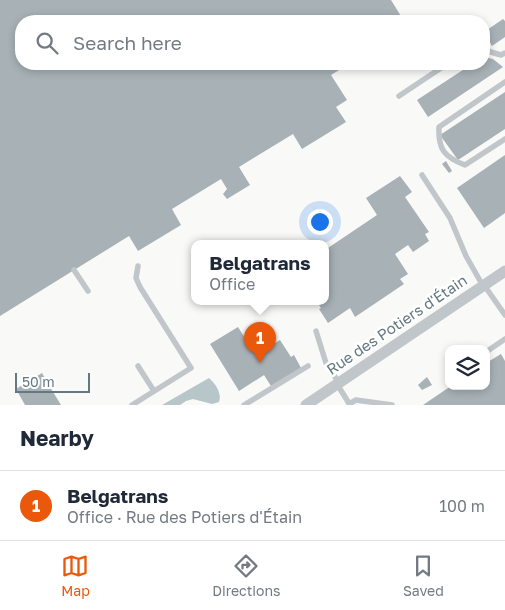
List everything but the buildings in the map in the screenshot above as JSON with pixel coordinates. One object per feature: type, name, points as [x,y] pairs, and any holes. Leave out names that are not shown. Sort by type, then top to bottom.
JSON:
[{"type":"street","name":"Rue des Potiers d'Étain","points":[[306,405],[505,271]]},
{"type":"lane","points":[[490,52],[501,55],[505,53]]},
{"type":"lane","points":[[399,96],[437,70]]},
{"type":"lane","points":[[505,82],[439,127],[438,142],[450,160],[465,165],[505,138]]},
{"type":"lane","points":[[422,175],[450,218],[466,256],[505,316]]},
{"type":"lane","points":[[132,405],[191,368],[140,287],[136,278],[138,266]]},
{"type":"lane","points":[[74,270],[88,291]]},
{"type":"lane","points":[[316,331],[326,363],[350,404],[356,400],[392,405]]},
{"type":"lane","points":[[490,349],[505,339]]},
{"type":"lane","points":[[138,366],[154,391]]},
{"type":"lane","points":[[244,405],[308,366]]},
{"type":"shaded area","points":[[209,378],[218,389],[219,402],[212,404],[193,399],[180,405],[162,405]]},
{"type":"place","name":"Belgatrans","points":[[260,363]]}]
